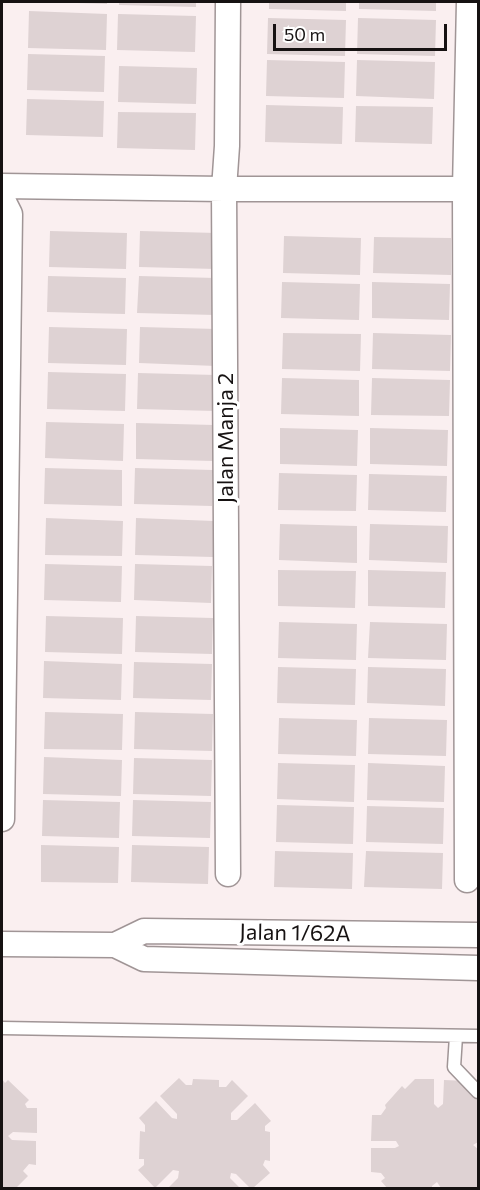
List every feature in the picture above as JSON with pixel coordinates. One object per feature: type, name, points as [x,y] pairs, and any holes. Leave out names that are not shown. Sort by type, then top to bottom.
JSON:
[{"type":"street","name":"Jalan Manja 2","points":[[228,2],[227,146],[224,189],[228,874]]},
{"type":"street","points":[[467,880],[465,189],[469,2]]},
{"type":"street","points":[[2,186],[465,189]]},
{"type":"street","points":[[2,198],[9,214],[2,819]]},
{"type":"street","name":"Jalan 1/62A","points":[[114,945],[144,931],[478,935]]},
{"type":"street","name":"Jalan 1/62A","points":[[2,944],[114,945],[144,959],[478,968]]},
{"type":"lane","points":[[2,1028],[478,1036]]},
{"type":"lane","points":[[456,1036],[454,1067],[478,1092]]},
{"type":"building","points":[[107,2],[107,4],[77,3]]},
{"type":"building","points":[[119,2],[196,2],[196,7],[119,5]]},
{"type":"building","points":[[269,2],[346,2],[346,11],[269,9]]},
{"type":"building","points":[[359,2],[436,2],[436,11],[359,9]]},
{"type":"building","points":[[29,11],[107,14],[106,50],[28,48]]},
{"type":"building","points":[[118,14],[196,16],[195,52],[117,50]]},
{"type":"building","points":[[268,18],[346,20],[345,56],[267,54]]},
{"type":"building","points":[[358,18],[436,20],[435,56],[357,54]]},
{"type":"building","points":[[28,54],[105,56],[104,92],[27,90]]},
{"type":"building","points":[[267,60],[345,62],[344,98],[266,96]]},
{"type":"building","points":[[357,60],[435,62],[434,99],[356,96]]},
{"type":"building","points":[[119,66],[197,68],[196,104],[118,102]]},
{"type":"building","points":[[27,99],[104,101],[103,137],[26,135]]},
{"type":"building","points":[[266,105],[343,107],[342,144],[265,142]]},
{"type":"building","points":[[356,106],[433,107],[432,144],[355,142]]},
{"type":"building","points":[[118,112],[196,113],[195,150],[117,148]]},
{"type":"building","points":[[50,231],[127,233],[126,269],[49,267]]},
{"type":"building","points":[[140,231],[217,233],[216,269],[139,267]]},
{"type":"building","points":[[284,236],[361,238],[360,275],[283,273]]},
{"type":"building","points":[[374,237],[451,238],[451,275],[373,273]]},
{"type":"building","points":[[48,276],[126,278],[125,314],[47,312]]},
{"type":"building","points":[[139,276],[216,278],[215,315],[137,313]]},
{"type":"building","points":[[282,282],[360,284],[359,320],[281,318]]},
{"type":"building","points":[[372,282],[450,284],[449,320],[372,318]]},
{"type":"building","points":[[49,327],[127,329],[126,365],[48,363]]},
{"type":"building","points":[[140,327],[217,329],[216,366],[139,363]]},
{"type":"building","points":[[283,333],[361,334],[360,371],[282,369]]},
{"type":"building","points":[[373,333],[451,335],[450,371],[372,369]]},
{"type":"building","points":[[48,372],[126,374],[125,411],[47,409]]},
{"type":"building","points":[[138,373],[216,375],[215,411],[137,409]]},
{"type":"building","points":[[282,378],[359,380],[359,416],[281,414]]},
{"type":"building","points":[[372,378],[450,380],[449,416],[371,415]]},
{"type":"building","points":[[46,422],[124,424],[123,461],[45,458]]},
{"type":"building","points":[[136,423],[214,425],[213,461],[136,459]]},
{"type":"building","points":[[280,428],[358,430],[357,466],[280,464]]},
{"type":"building","points":[[370,428],[448,430],[447,466],[370,464]]},
{"type":"building","points":[[45,468],[122,470],[122,506],[44,504]]},
{"type":"building","points":[[135,468],[213,470],[212,506],[134,504]]},
{"type":"building","points":[[279,473],[357,475],[356,511],[278,510]]},
{"type":"building","points":[[369,474],[447,476],[446,512],[368,510]]},
{"type":"building","points":[[46,518],[123,521],[122,556],[45,555]]},
{"type":"building","points":[[136,518],[214,521],[213,557],[135,555]]},
{"type":"building","points":[[280,524],[357,526],[357,563],[279,560]]},
{"type":"building","points":[[370,524],[448,526],[447,563],[369,560]]},
{"type":"building","points":[[45,564],[122,566],[121,602],[44,600]]},
{"type":"building","points":[[135,564],[212,566],[211,603],[134,600]]},
{"type":"building","points":[[278,570],[356,571],[355,608],[278,606]]},
{"type":"building","points":[[368,570],[446,572],[445,608],[368,606]]},
{"type":"building","points":[[46,616],[123,618],[122,654],[45,652]]},
{"type":"building","points":[[136,616],[213,618],[212,654],[135,652]]},
{"type":"building","points":[[279,622],[357,624],[356,660],[278,658]]},
{"type":"building","points":[[370,622],[447,624],[446,660],[368,658]]},
{"type":"building","points":[[44,661],[122,664],[121,700],[43,698]]},
{"type":"building","points":[[134,662],[212,664],[211,700],[133,698]]},
{"type":"building","points":[[278,667],[356,669],[355,705],[277,703]]},
{"type":"building","points":[[368,667],[446,669],[445,706],[367,703]]},
{"type":"building","points":[[45,712],[123,714],[122,750],[44,749]]},
{"type":"building","points":[[135,712],[213,714],[212,751],[134,749]]},
{"type":"building","points":[[279,718],[357,720],[356,756],[278,754]]},
{"type":"building","points":[[369,718],[447,720],[446,756],[368,754]]},
{"type":"building","points":[[44,757],[122,760],[121,796],[43,794]]},
{"type":"building","points":[[134,758],[212,760],[211,796],[133,794]]},
{"type":"building","points":[[278,763],[355,765],[354,802],[277,799]]},
{"type":"building","points":[[368,763],[445,766],[444,802],[367,800]]},
{"type":"building","points":[[43,800],[120,802],[119,838],[42,836]]},
{"type":"building","points":[[133,800],[211,802],[210,838],[132,836]]},
{"type":"building","points":[[277,805],[354,807],[353,844],[276,842]]},
{"type":"building","points":[[367,806],[444,808],[443,844],[366,842]]},
{"type":"building","points":[[41,845],[119,847],[118,883],[41,882]]},
{"type":"building","points":[[132,845],[209,847],[208,884],[131,882]]},
{"type":"building","points":[[275,851],[353,853],[352,889],[274,887]]},
{"type":"building","points":[[366,851],[443,853],[442,889],[364,887]]},
{"type":"building","points":[[179,1078],[186,1085],[192,1085],[193,1079],[219,1080],[219,1087],[226,1087],[232,1080],[248,1096],[231,1113],[231,1120],[237,1120],[255,1103],[271,1121],[265,1126],[265,1131],[270,1132],[270,1161],[265,1160],[263,1165],[270,1173],[253,1188],[250,1188],[236,1174],[231,1173],[230,1178],[240,1188],[168,1188],[178,1178],[179,1171],[173,1170],[155,1188],[138,1170],[144,1165],[144,1159],[139,1159],[140,1131],[145,1132],[145,1125],[139,1118],[156,1101],[172,1118],[177,1119],[177,1114],[160,1096]]},
{"type":"building","points":[[2,1079],[5,1083],[8,1080],[29,1100],[25,1104],[27,1108],[37,1108],[37,1133],[13,1132],[8,1136],[12,1140],[36,1141],[36,1165],[29,1164],[23,1171],[28,1176],[16,1188],[2,1188]]},
{"type":"building","points":[[415,1079],[434,1079],[434,1104],[438,1108],[443,1104],[444,1080],[467,1081],[478,1093],[478,1142],[473,1145],[478,1149],[478,1188],[441,1188],[437,1182],[432,1188],[387,1188],[381,1181],[385,1178],[381,1173],[371,1172],[371,1148],[399,1146],[396,1141],[371,1141],[372,1115],[381,1115],[386,1108],[385,1105],[402,1086],[405,1089]]}]
